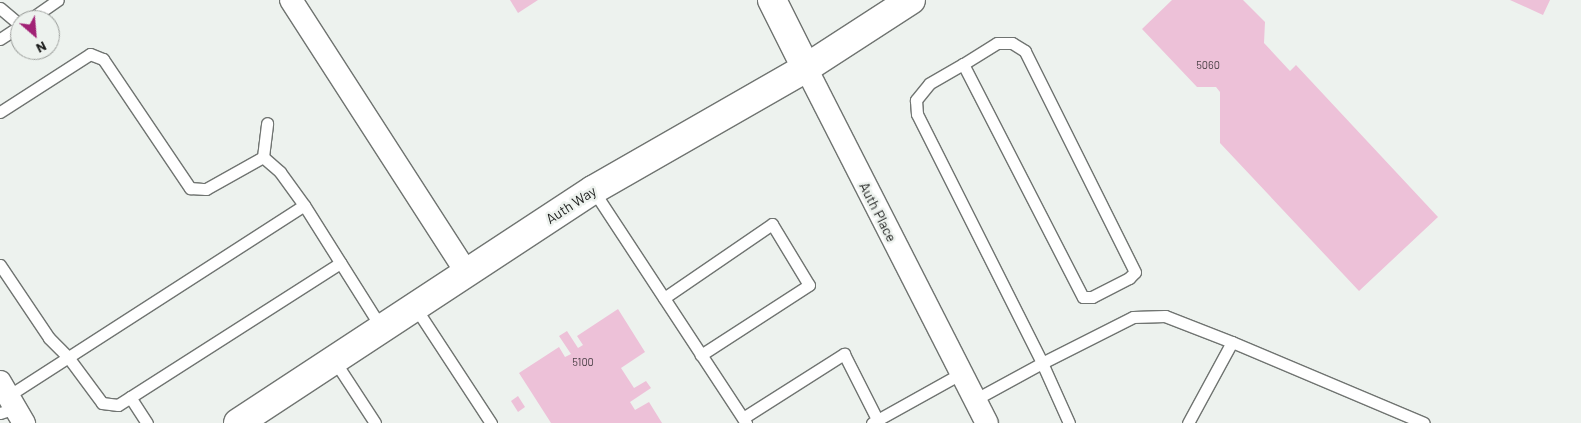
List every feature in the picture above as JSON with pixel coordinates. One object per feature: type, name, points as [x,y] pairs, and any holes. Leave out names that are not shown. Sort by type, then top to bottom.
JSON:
[{"type":"street","points":[[291,0],[466,273]]},
{"type":"street","name":"Auth Place","points":[[772,0],[960,374],[987,423]]},
{"type":"street","name":"Auth Way","points":[[238,423],[593,190],[806,68],[911,0]]},
{"type":"lane","points":[[44,10],[58,0]]},
{"type":"lane","points":[[0,8],[10,17]]},
{"type":"lane","points":[[963,64],[1083,297],[1092,297],[1129,278],[1135,272],[1133,265],[1025,51],[1012,43],[997,43],[929,84],[916,100],[917,114],[1042,363],[1069,423]]},
{"type":"lane","points":[[0,112],[90,54],[103,58],[190,188],[206,189],[263,157]]},
{"type":"lane","points":[[263,157],[267,123]]},
{"type":"lane","points":[[263,157],[280,172],[304,206],[382,329]]},
{"type":"lane","points":[[593,190],[744,421],[844,354],[876,422],[960,374]]},
{"type":"lane","points":[[10,404],[68,357],[304,206]]},
{"type":"lane","points":[[664,298],[772,224],[809,285],[701,354]]},
{"type":"lane","points":[[0,265],[49,338],[68,357],[102,402],[118,405],[340,263]]},
{"type":"lane","points":[[415,307],[491,423]]},
{"type":"lane","points":[[974,400],[1133,316],[1165,316],[1232,342],[1424,423]]},
{"type":"lane","points":[[1188,423],[1232,342]]},
{"type":"lane","points":[[334,360],[375,423]]},
{"type":"lane","points":[[130,397],[147,423]]},
{"type":"building","points":[[510,0],[538,0],[518,13]]},
{"type":"building","points":[[1172,0],[1243,0],[1265,22],[1264,43],[1290,71],[1296,65],[1438,217],[1359,291],[1220,143],[1220,92],[1216,87],[1197,87],[1142,29]]},
{"type":"building","points":[[1510,0],[1550,0],[1543,15]]},
{"type":"building","points":[[618,309],[645,352],[621,368],[634,388],[646,381],[651,388],[630,402],[635,410],[649,402],[662,423],[551,423],[519,373],[559,347],[565,357],[571,354],[559,336],[567,331],[578,348],[583,345],[577,336]]},
{"type":"building","points":[[518,396],[525,407],[518,412],[511,401]]}]
